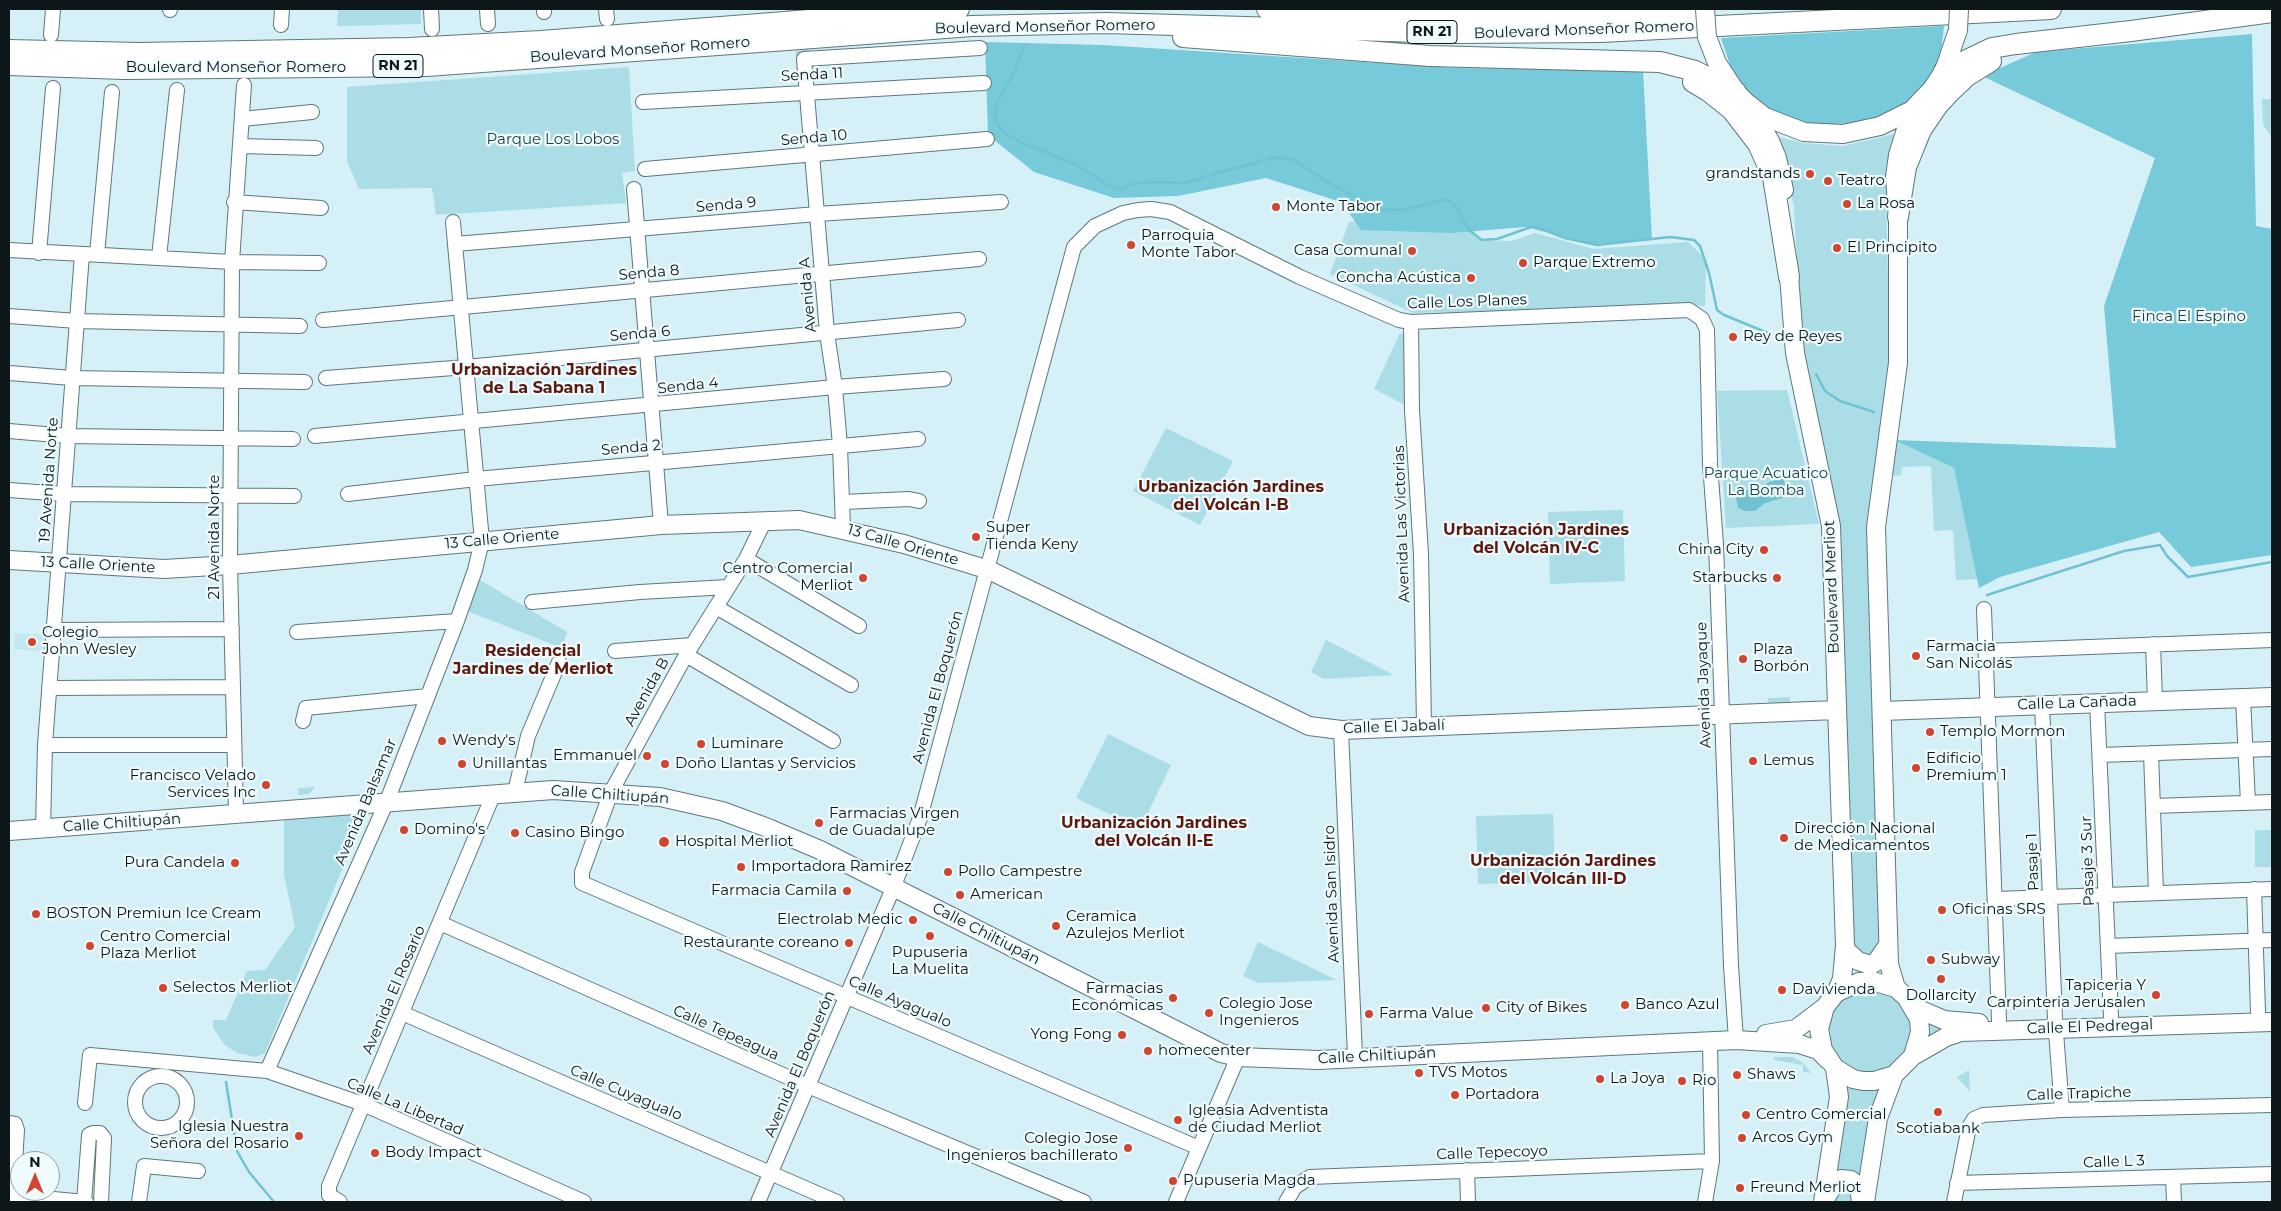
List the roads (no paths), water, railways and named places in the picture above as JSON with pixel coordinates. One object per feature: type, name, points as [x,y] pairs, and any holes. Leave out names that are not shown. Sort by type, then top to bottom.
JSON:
[{"type":"highway","name":"Boulevard Monseñor Romero","points":[[9,65],[124,69],[427,66],[811,29],[958,9]]},
{"type":"highway","name":"Boulevard Monseñor Romero","points":[[1268,9],[1503,14],[1693,9]]},
{"type":"highway","name":"Boulevard Monseñor Romero","points":[[811,29],[1106,23],[1515,34],[1601,32],[2051,9]]},
{"type":"highway","points":[[1944,71],[1992,48],[2272,12]]},
{"type":"highway","points":[[1043,24],[1383,53],[1612,61],[1644,60],[1679,65],[1710,77],[1741,97]]},
{"type":"highway","name":"Boulevard Monseñor Romero","points":[[9,50],[139,53],[409,48],[786,31]]},
{"type":"highway","points":[[1898,217],[1911,152],[1921,130],[1938,105],[1975,71],[1998,58],[2038,42]]},
{"type":"highway","points":[[1612,61],[1666,70],[1680,76],[1708,91],[1726,104],[1743,122],[1758,144],[1773,177],[1789,277]]},
{"type":"main road","name":"Boulevard Merliot","points":[[1704,9],[1707,37],[1717,63],[1770,141],[1781,171],[1794,353],[1831,526],[1845,948],[1842,979],[1836,993]]},
{"type":"main road","points":[[1741,97],[1765,117],[1788,127],[1823,134],[1860,132],[1891,122],[1912,110],[1932,89],[1944,71],[1958,30],[1959,9]]},
{"type":"main road","points":[[1896,988],[1889,964],[1888,945],[1876,527],[1898,363],[1896,165],[1912,110]]},
{"type":"main road","name":"13 Calle Oriente","points":[[9,560],[164,569],[230,565],[661,525],[799,520],[843,528],[904,544],[989,570]]},
{"type":"main road","name":"Calle El Jabalí","points":[[989,570],[1309,726],[1341,730],[1424,725],[1836,710]]},
{"type":"main road","name":"Calle La Cañada","points":[[1882,711],[2272,697]]},
{"type":"main road","name":"Calle Chiltiupán","points":[[9,821],[43,824],[205,817],[236,812],[553,790],[611,792],[660,797],[722,811],[812,846],[1214,1049],[1238,1057],[1318,1060],[1355,1056],[1736,1040],[1777,1041],[1827,1059]]},
{"type":"main road","name":"Calle Chiltiupán","points":[[9,831],[43,824]]},
{"type":"main road","points":[[1845,948],[1858,961],[1871,965],[1877,961],[1888,945]]},
{"type":"main road","points":[[1824,1202],[1839,1097],[1823,1050],[1819,1028],[1825,1008],[1836,993],[1847,986],[1865,981],[1884,983],[1896,988],[1914,1008],[1920,1032],[1913,1056],[1894,1075],[1878,1118],[1863,1202]]},
{"type":"main road","name":"Calle Chiltiupán","points":[[1736,1040],[1796,1029],[1825,1008]]},
{"type":"main road","name":"Calle El Pedregal","points":[[1914,1008],[1944,1020],[1964,1023],[2055,1024],[2268,1016]]},
{"type":"main road","name":"Calle El Pedregal","points":[[1913,1056],[1946,1037],[1961,1032],[2110,1017],[2268,1016]]},
{"type":"main road","points":[[1827,1059],[1853,1079],[1863,1081],[1879,1080],[1894,1075]]},
{"type":"main road","points":[[1824,1202],[1836,1184],[1841,1180],[1851,1180],[1859,1187],[1863,1202]]},
{"type":"street","points":[[51,36],[53,9]]},
{"type":"street","points":[[281,25],[282,9]]},
{"type":"street","points":[[431,9],[432,29]]},
{"type":"street","points":[[487,9],[488,24]]},
{"type":"street","name":"Avenida A","points":[[843,528],[840,446],[835,387],[827,333],[805,91],[804,59],[980,48]]},
{"type":"street","name":"Senda 11","points":[[643,102],[805,91],[984,83]]},
{"type":"street","name":"21 Avenida Norte","points":[[236,812],[230,565],[232,495],[232,262],[234,202],[244,85]]},
{"type":"street","points":[[39,252],[53,88]]},
{"type":"street","points":[[159,257],[177,90]]},
{"type":"street","points":[[97,254],[112,92]]},
{"type":"street","points":[[242,119],[312,112]]},
{"type":"street","name":"Senda 10","points":[[645,169],[987,139]]},
{"type":"street","points":[[240,146],[316,148]]},
{"type":"street","points":[[634,189],[661,525]]},
{"type":"street","points":[[234,202],[321,208]]},
{"type":"street","name":"Senda 9","points":[[455,244],[817,214],[1001,202]]},
{"type":"street","name":"Calle Los Planes","points":[[1151,209],[1170,212],[1314,284],[1399,320],[1411,322],[1689,310],[1698,314],[1707,330]]},
{"type":"street","name":"Avenida El Boquerón","points":[[758,1202],[894,886],[920,818],[973,616],[989,570],[1074,248],[1096,226],[1109,219],[1123,213],[1151,209]]},
{"type":"street","name":"Avenida Balsamar","points":[[267,1071],[387,801],[457,621],[475,570],[482,541],[453,222]]},
{"type":"street","points":[[9,250],[232,262],[319,263]]},
{"type":"street","name":"19 Avenida Norte","points":[[43,824],[45,745],[82,254]]},
{"type":"street","name":"Senda 8","points":[[323,320],[979,259]]},
{"type":"street","points":[[9,316],[77,321],[232,326],[300,326]]},
{"type":"street","name":"Senda 6","points":[[326,378],[466,367],[958,320]]},
{"type":"street","name":"Avenida Las Victorias","points":[[1411,322],[1412,402],[1421,554],[1424,725]]},
{"type":"street","name":"Avenida Jayaque","points":[[1707,330],[1710,464],[1716,544],[1731,966],[1736,1040]]},
{"type":"street","points":[[9,373],[72,378],[305,382]]},
{"type":"street","name":"Senda 4","points":[[315,436],[651,406],[835,387],[944,379]]},
{"type":"street","points":[[9,431],[68,436],[293,439]]},
{"type":"street","name":"Senda 2","points":[[348,494],[476,479],[918,439]]},
{"type":"street","points":[[9,490],[64,494],[294,496]]},
{"type":"street","points":[[843,502],[909,499],[919,501]]},
{"type":"street","name":"Avenida B","points":[[588,887],[582,883],[582,872],[611,792],[689,650],[746,558],[765,520]]},
{"type":"street","points":[[746,558],[859,626]]},
{"type":"street","points":[[532,602],[640,592],[728,587]]},
{"type":"street","points":[[716,607],[851,685]]},
{"type":"street","points":[[1984,609],[1984,651],[1996,899],[1999,1022]]},
{"type":"street","points":[[297,632],[457,621]]},
{"type":"street","points":[[54,630],[232,629]]},
{"type":"street","points":[[1984,651],[2272,640]]},
{"type":"street","points":[[2153,644],[2154,700]]},
{"type":"street","points":[[615,651],[689,650],[833,741]]},
{"type":"street","points":[[515,792],[528,736],[559,662]]},
{"type":"street","points":[[49,688],[233,687]]},
{"type":"street","points":[[302,721],[306,708],[428,696]]},
{"type":"street","points":[[2244,698],[2248,803]]},
{"type":"street","name":"Pasaje 3 Sur","points":[[2097,702],[2110,1017]]},
{"type":"street","name":"Pasaje 1","points":[[2042,704],[2055,1024],[2062,1110]]},
{"type":"street","name":"Avenida San Isidro","points":[[1341,730],[1355,1056]]},
{"type":"street","points":[[45,745],[234,745]]},
{"type":"street","points":[[2100,755],[2272,749]]},
{"type":"street","points":[[2151,754],[2156,893]]},
{"type":"street","name":"Avenida El Rosario","points":[[336,1200],[328,1191],[329,1186],[494,793]]},
{"type":"street","points":[[2153,806],[2272,802]]},
{"type":"street","name":"Calle Ayagualo","points":[[588,887],[847,996],[1199,1148]]},
{"type":"street","points":[[2254,889],[2256,940],[2268,1016]]},
{"type":"street","points":[[1996,899],[2272,889]]},
{"type":"street","name":"Calle Tepeagua","points":[[440,923],[808,1086],[1084,1202]]},
{"type":"street","points":[[2108,946],[2272,940]]},
{"type":"street","name":"Calle Cuyagualo","points":[[402,1013],[837,1202]]},
{"type":"street","points":[[1705,1202],[1712,1161],[1710,1041]]},
{"type":"street","name":"Calle La Libertad","points":[[85,1103],[90,1055],[160,1068],[267,1071],[362,1104],[584,1202]]},
{"type":"street","points":[[1176,1202],[1238,1057]]},
{"type":"street","name":"Calle Trapiche","points":[[1954,1202],[1970,1127],[1974,1119],[1983,1115],[2062,1110],[2272,1105]]},
{"type":"street","points":[[9,1123],[15,1124],[18,1130],[16,1151]]},
{"type":"street","points":[[49,1201],[85,1202],[89,1135],[100,1133],[104,1138],[101,1202]]},
{"type":"street","name":"Calle Tepecoyo","points":[[1286,1202],[1295,1187],[1310,1177],[1712,1161]]},
{"type":"street","points":[[140,1202],[144,1166],[198,1171]]},
{"type":"street","points":[[1467,1170],[1468,1202]]},
{"type":"street","name":"Calle L 3","points":[[1957,1183],[2272,1174]]},
{"type":"street","points":[[2173,1177],[2174,1202]]},
{"type":"waterway","points":[[1024,46],[1014,72],[997,102],[995,120],[1002,131],[1022,143],[1077,165],[1109,186],[1121,189],[1131,184],[1150,182],[1184,183],[1274,157],[1294,160],[1326,181],[1377,209],[1402,210],[1446,199],[1456,206],[1469,230],[1482,240],[1497,239],[1534,226],[1565,238],[1597,245],[1670,237],[1694,240],[1700,246],[1709,273],[1717,310],[1724,315],[1768,333]]},
{"type":"waterway","points":[[1816,374],[1825,391],[1840,401],[1874,412]]},
{"type":"waterway","points":[[1987,595],[2124,551],[2160,545],[2167,556],[2188,577],[2272,562]]},
{"type":"waterway","points":[[226,1082],[237,1151],[249,1172],[274,1202]]},
{"type":"tunnel","points":[[793,9],[804,59]]},
{"type":"place","name":"grandstands","points":[[1810,174]]},
{"type":"place","name":"Teatro","points":[[1828,181]]},
{"type":"place","name":"La Rosa","points":[[1847,204]]},
{"type":"place","name":"Monte Tabor","points":[[1276,207]]},
{"type":"place","name":"Parroquia Monte Tabor","points":[[1131,245]]},
{"type":"place","name":"El Principito","points":[[1837,248]]},
{"type":"place","name":"Casa Comunal","points":[[1412,251]]},
{"type":"place","name":"Parque Extremo","points":[[1523,263]]},
{"type":"place","name":"Concha Acústica","points":[[1471,278]]},
{"type":"place","name":"Rey de Reyes","points":[[1733,337]]},
{"type":"place","name":"Super Tienda Keny","points":[[976,537]]},
{"type":"place","name":"China City","points":[[1764,550]]},
{"type":"place","name":"Centro Comercial Merliot","points":[[863,578]]},
{"type":"place","name":"Starbucks","points":[[1777,578]]},
{"type":"place","name":"Colegio John Wesley","points":[[32,642]]},
{"type":"place","name":"Farmacia San Nicolás","points":[[1916,656]]},
{"type":"place","name":"Plaza Borbón","points":[[1743,659]]},
{"type":"place","name":"Templo Mormon","points":[[1930,732]]},
{"type":"place","name":"Wendy's","points":[[442,741]]},
{"type":"place","name":"Luminare","points":[[701,744]]},
{"type":"place","name":"Emmanuel","points":[[647,756]]},
{"type":"place","name":"Lemus","points":[[1753,761]]},
{"type":"place","name":"Unillantas","points":[[462,764]]},
{"type":"place","name":"Doño Llantas y Servicios","points":[[665,764]]},
{"type":"place","name":"Edificio Premium 1","points":[[1916,768]]},
{"type":"place","name":"Francisco Velado Services Inc","points":[[266,785]]},
{"type":"place","name":"Farmacias Virgen de Guadalupe","points":[[819,823]]},
{"type":"place","name":"Domino's","points":[[404,830]]},
{"type":"place","name":"Casino Bingo","points":[[515,833]]},
{"type":"place","name":"Dirección Nacional de Medicamentos","points":[[1784,838]]},
{"type":"place","name":"Hospital Merliot","points":[[664,842]]},
{"type":"place","name":"Pura Candela","points":[[235,863]]},
{"type":"place","name":"Importadora Ramirez","points":[[741,867]]},
{"type":"place","name":"Pollo Campestre","points":[[948,872]]},
{"type":"place","name":"Farmacia Camila","points":[[847,891]]},
{"type":"place","name":"American","points":[[960,895]]},
{"type":"place","name":"Oficinas SRS","points":[[1942,910]]},
{"type":"place","name":"BOSTON Premiun Ice Cream","points":[[36,914]]},
{"type":"place","name":"Electrolab Medic","points":[[913,920]]},
{"type":"place","name":"Ceramica Azulejos Merliot","points":[[1056,926]]},
{"type":"place","name":"Pupuseria La Muelita","points":[[930,936]]},
{"type":"place","name":"Restaurante coreano","points":[[849,943]]},
{"type":"place","name":"Centro Comercial Plaza Merliot","points":[[90,946]]},
{"type":"place","name":"Subway","points":[[1931,960]]},
{"type":"place","name":"Dollarcity","points":[[1941,979]]},
{"type":"place","name":"Selectos Merliot","points":[[163,988]]},
{"type":"place","name":"Davivienda","points":[[1782,990]]},
{"type":"place","name":"Tapiceria Y Carpinteria Jerusalen","points":[[2156,995]]},
{"type":"place","name":"Farmacias Económicas","points":[[1173,998]]},
{"type":"place","name":"Banco Azul","points":[[1625,1005]]},
{"type":"place","name":"City of Bikes","points":[[1486,1008]]},
{"type":"place","name":"Colegio Jose Ingenieros","points":[[1209,1013]]},
{"type":"place","name":"Farma Value","points":[[1369,1014]]},
{"type":"place","name":"Yong Fong","points":[[1122,1035]]},
{"type":"place","name":"homecenter","points":[[1148,1051]]},
{"type":"place","name":"TVS Motos","points":[[1419,1073]]},
{"type":"place","name":"Shaws","points":[[1737,1075]]},
{"type":"place","name":"La Joya","points":[[1600,1079]]},
{"type":"place","name":"Rio","points":[[1682,1081]]},
{"type":"place","name":"Portadora","points":[[1455,1095]]},
{"type":"place","name":"Scotiabank","points":[[1938,1112]]},
{"type":"place","name":"Centro Comercial","points":[[1746,1115]]},
{"type":"place","name":"Igleasia Adventista de Ciudad Merliot","points":[[1178,1120]]},
{"type":"place","name":"Iglesia Nuestra Señora del Rosario","points":[[299,1136]]},
{"type":"place","name":"Arcos Gym","points":[[1742,1138]]},
{"type":"place","name":"Colegio Jose Ingenieros bachillerato","points":[[1128,1148]]},
{"type":"place","name":"Body Impact","points":[[375,1153]]},
{"type":"place","name":"Pupuseria Magda","points":[[1173,1181]]},
{"type":"place","name":"Freund Merliot","points":[[1740,1188]]},
{"type":"district","name":"Urbanización Jardines de La Sabana 1","points":[[544,379]]},
{"type":"district","name":"Urbanización Jardines del Volcán I-B","points":[[1231,496]]},
{"type":"district","name":"Urbanización Jardines del Volcán IV-C","points":[[1536,539]]},
{"type":"district","name":"Residencial Jardines de Merliot","points":[[533,660]]},
{"type":"district","name":"Urbanización Jardines del Volcán II-E","points":[[1154,832]]},
{"type":"district","name":"Urbanización Jardines del Volcán III-D","points":[[1563,870]]},
{"type":"park label","name":"Parque Los Lobos","points":[[553,140]]},
{"type":"park label","name":"Finca El Espino","points":[[2189,317]]},
{"type":"park label","name":"Parque Acuatico La Bomba","points":[[1766,482]]}]
